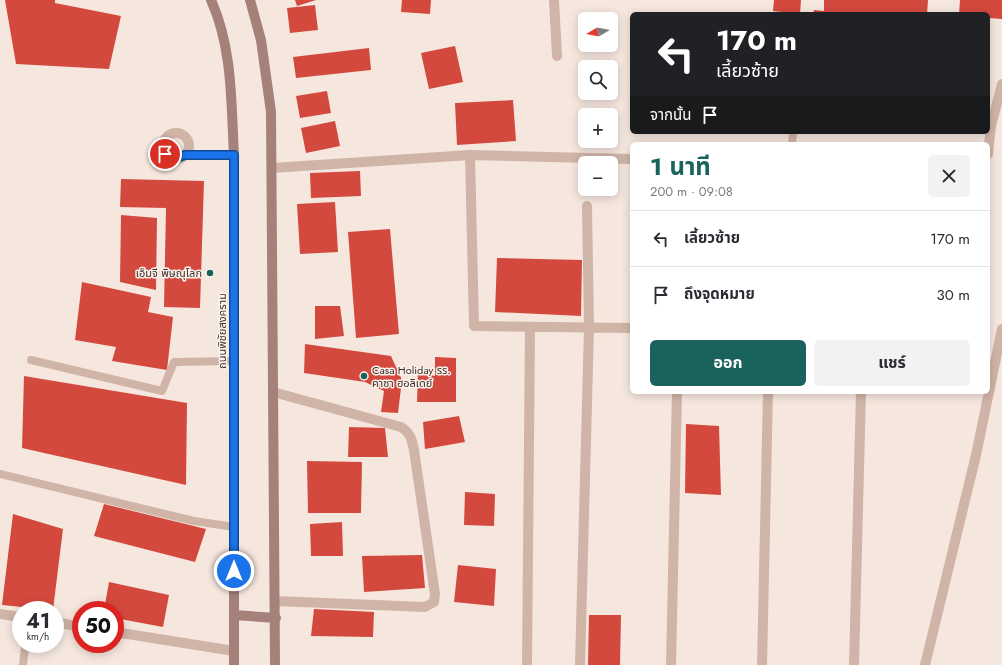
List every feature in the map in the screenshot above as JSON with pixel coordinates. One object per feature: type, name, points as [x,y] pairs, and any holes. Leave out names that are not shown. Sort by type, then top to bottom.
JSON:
[{"type":"main road","name":"ถนนพิชัยสงคราม","points":[[211,0],[219,18],[226,48],[230,76],[234,155],[234,665]]},
{"type":"main road","points":[[250,0],[261,40],[271,112],[276,618],[275,665]]},
{"type":"main road","points":[[234,615],[276,618]]},
{"type":"street","points":[[554,0],[557,56]]},
{"type":"street","points":[[989,142],[991,126],[1002,84]]},
{"type":"street","points":[[185,155],[234,155]]},
{"type":"street","points":[[470,155],[474,326],[630,328]]},
{"type":"street","points":[[272,168],[470,155],[630,159]]},
{"type":"street","points":[[580,665],[589,328],[587,206]]},
{"type":"street","points":[[527,665],[530,327]]},
{"type":"street","points":[[990,387],[1002,329]]},
{"type":"street","points":[[273,392],[401,427],[407,430],[412,439],[414,450],[435,594],[434,602],[425,607],[275,601]]},
{"type":"street","points":[[671,665],[677,394]]},
{"type":"street","points":[[762,665],[768,394]]},
{"type":"street","points":[[854,665],[861,394]]},
{"type":"street","points":[[925,665],[976,455],[989,394]]},
{"type":"street","points":[[0,614],[12,616]]},
{"type":"street","points":[[124,633],[234,651]]},
{"type":"lane","points":[[31,360],[162,391],[174,362],[234,361]]},
{"type":"lane","points":[[0,474],[194,521],[234,527]]},
{"type":"lane","points":[[23,665],[24,653]]},
{"type":"building","points":[[5,0],[55,0],[55,3],[121,16],[109,69],[16,64]]},
{"type":"building","points":[[295,0],[316,0],[297,6]]},
{"type":"building","points":[[402,0],[431,0],[430,14],[401,12]]},
{"type":"building","points":[[774,0],[801,0],[800,12],[773,11]]},
{"type":"building","points":[[824,0],[928,0],[927,12],[814,12],[814,10],[824,11]]},
{"type":"building","points":[[960,0],[1002,0],[1002,19],[990,18],[990,12],[959,12]]},
{"type":"building","points":[[315,5],[318,30],[290,33],[287,8]]},
{"type":"building","points":[[455,46],[463,82],[429,89],[421,53]]},
{"type":"building","points":[[369,48],[371,70],[296,78],[293,57]]},
{"type":"building","points":[[327,91],[331,113],[300,118],[296,96]]},
{"type":"building","points":[[513,100],[516,141],[457,145],[455,103]]},
{"type":"building","points":[[335,121],[340,146],[306,153],[301,128]]},
{"type":"building","points":[[360,171],[361,196],[311,198],[310,173]]},
{"type":"building","points":[[121,179],[204,181],[200,308],[164,307],[166,208],[120,207]]},
{"type":"building","points":[[335,202],[338,252],[300,254],[297,204]]},
{"type":"building","points":[[121,215],[157,218],[156,290],[120,282]]},
{"type":"building","points":[[390,229],[399,334],[356,338],[348,232]]},
{"type":"building","points":[[497,258],[582,260],[581,316],[495,312]]},
{"type":"building","points":[[82,282],[151,297],[148,312],[173,317],[167,370],[112,361],[116,347],[75,340]]},
{"type":"building","points":[[315,306],[340,306],[344,336],[315,339]]},
{"type":"building","name":"Casa Holiday รร. คาซา ฮอลิเดย์","points":[[305,344],[391,356],[402,380],[398,413],[381,412],[384,391],[365,382],[304,373]]},
{"type":"building","points":[[435,357],[456,358],[456,402],[417,402],[418,373],[435,376]]},
{"type":"building","points":[[24,376],[187,403],[186,485],[22,448]]},
{"type":"building","points":[[459,416],[465,442],[425,449],[423,422]]},
{"type":"building","points":[[686,424],[719,426],[721,495],[685,493]]},
{"type":"building","points":[[349,427],[385,428],[388,457],[348,457]]},
{"type":"building","points":[[307,461],[362,462],[361,513],[308,513]]},
{"type":"building","points":[[465,492],[495,494],[494,526],[464,525]]},
{"type":"building","points":[[104,504],[206,529],[195,562],[94,536]]},
{"type":"building","points":[[13,514],[63,529],[54,601],[12,601],[12,606],[2,605]]},
{"type":"building","points":[[342,522],[343,556],[311,556],[310,524]]},
{"type":"building","points":[[422,555],[425,588],[364,592],[362,556]]},
{"type":"building","points":[[458,565],[496,569],[494,606],[454,602]]},
{"type":"building","points":[[109,582],[169,595],[163,627],[124,620],[124,601],[106,601]]},
{"type":"building","points":[[314,609],[374,612],[373,637],[311,636]]},
{"type":"building","points":[[589,615],[621,615],[620,665],[588,665]]},
{"type":"place","name":"เอ็มจี พิษณุโลก","points":[[210,273]]},
{"type":"place","name":"Casa Holiday รร. คาซา ฮอลิเดย์","points":[[364,376]]},
{"type":"route","points":[[165,154],[173,159],[182,158],[185,155],[234,155],[234,571]]}]
